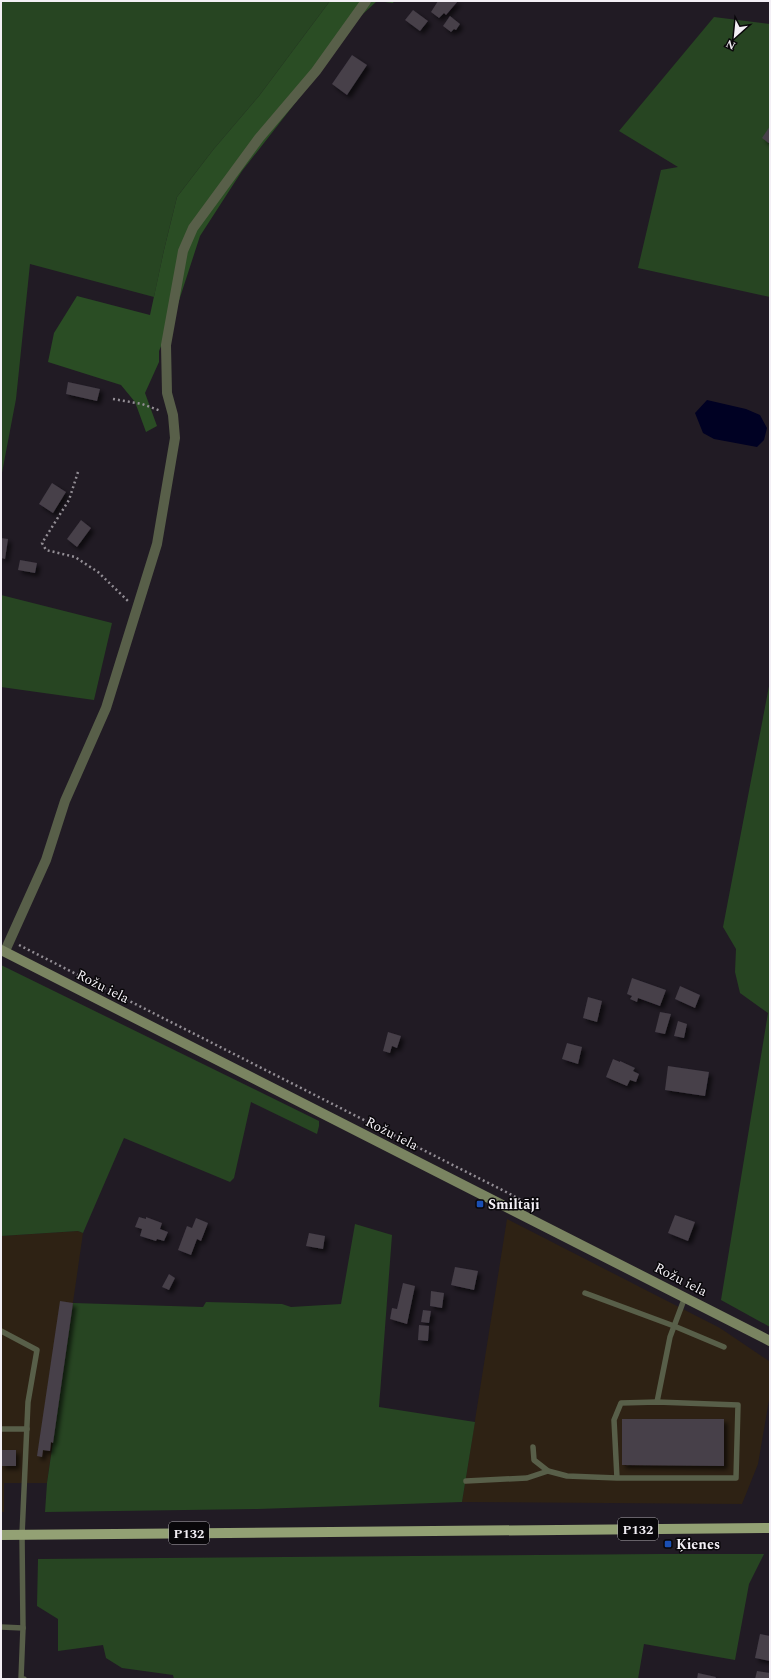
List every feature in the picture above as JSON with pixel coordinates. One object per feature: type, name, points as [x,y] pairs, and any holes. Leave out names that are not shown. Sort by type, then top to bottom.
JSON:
[{"type":"main road","name":"P132","points":[[1,1535],[770,1528]]},
{"type":"street","points":[[3,951],[46,860],[65,801],[106,708],[138,611],[157,544],[166,497],[174,438],[173,415],[167,393],[166,345],[183,251],[193,228],[260,138],[316,70],[366,1]]},
{"type":"street","name":"Rožu iela","points":[[3,951],[770,1341]]},
{"type":"lane","points":[[585,1293],[674,1326],[724,1347]]},
{"type":"lane","points":[[657,1402],[670,1337],[685,1297]]},
{"type":"lane","points":[[1,1331],[37,1350],[28,1402],[22,1535],[23,1628],[21,1679],[24,1679]]},
{"type":"lane","points":[[533,1447],[534,1460],[548,1471],[567,1476],[617,1478],[736,1478],[738,1405],[657,1402],[621,1403],[614,1420],[617,1478]]},
{"type":"lane","points":[[1,1429],[27,1429]]},
{"type":"lane","points":[[466,1481],[527,1478],[548,1471]]},
{"type":"lane","points":[[1,1627],[23,1628]]},
{"type":"path","points":[[113,399],[142,404],[173,415]]},
{"type":"path","points":[[78,472],[69,500],[42,543],[46,550],[75,557],[98,572],[138,611]]},
{"type":"shaded area","points":[[507,1219],[720,1328],[769,1361],[770,1394],[758,1464],[742,1504],[462,1502]]},
{"type":"shaded area","points":[[78,1231],[83,1233],[47,1483],[4,1483],[4,1512],[1,1512],[1,1236]]},
{"type":"green space","points":[[1,1],[330,1],[259,96],[213,150],[177,197],[154,297],[30,264],[16,399],[1,478]]},
{"type":"green space","points":[[330,1],[377,1],[352,24],[310,84],[242,171],[200,236],[173,319],[159,351],[159,362],[145,393],[157,426],[146,432],[135,402],[121,385],[48,362],[54,333],[77,296],[150,315],[177,197],[213,150],[259,96]]},
{"type":"green space","points":[[377,1],[394,1],[393,3]]},
{"type":"green space","points":[[714,17],[770,24],[770,297],[638,268],[661,170],[678,167],[619,131]]},
{"type":"green space","points":[[1,595],[112,623],[94,700],[1,687]]},
{"type":"green space","points":[[770,681],[770,1327],[721,1300],[768,1013],[740,993],[735,972],[736,949],[723,927]]},
{"type":"green space","points":[[1,965],[319,1121],[317,1134],[251,1102],[234,1178],[230,1182],[124,1138],[83,1233],[78,1231],[1,1236]]},
{"type":"green space","points":[[355,1224],[392,1235],[379,1407],[475,1422],[462,1502],[258,1509],[45,1512],[47,1483],[73,1303],[203,1307],[206,1302],[282,1304],[291,1307],[341,1304]]},
{"type":"green space","points":[[764,1554],[749,1584],[735,1660],[644,1644],[638,1679],[174,1679],[173,1675],[122,1668],[106,1658],[103,1645],[58,1651],[58,1619],[37,1606],[38,1559]]},
{"type":"water","points":[[707,400],[746,409],[760,415],[767,428],[764,440],[757,447],[714,439],[703,433],[695,413]]},
{"type":"building","points":[[438,1],[458,1],[446,15],[444,13],[439,18],[431,12]]},
{"type":"building","points":[[413,10],[428,21],[420,31],[405,20]]},
{"type":"building","points":[[450,16],[460,24],[456,30],[454,29],[451,32],[443,26]]},
{"type":"building","points":[[352,55],[367,65],[347,95],[332,84]]},
{"type":"building","points":[[770,126],[770,144],[762,138]]},
{"type":"building","points":[[68,382],[100,389],[97,401],[66,394]]},
{"type":"building","points":[[52,483],[66,492],[53,513],[39,504]]},
{"type":"building","points":[[81,520],[91,528],[77,547],[67,539]]},
{"type":"building","points":[[1,538],[8,539],[5,559],[1,558]]},
{"type":"building","points":[[20,560],[37,563],[35,573],[18,570]]},
{"type":"building","points":[[632,978],[666,990],[660,1006],[638,998],[637,1002],[630,999],[632,996],[627,994]]},
{"type":"building","points":[[680,986],[700,995],[695,1008],[675,999]]},
{"type":"building","points":[[588,997],[602,1001],[597,1022],[583,1018]]},
{"type":"building","points":[[660,1012],[671,1014],[665,1034],[655,1032]]},
{"type":"building","points":[[678,1021],[687,1024],[684,1038],[674,1036]]},
{"type":"building","points":[[388,1032],[401,1036],[397,1048],[392,1046],[390,1053],[383,1051]]},
{"type":"building","points":[[567,1043],[582,1047],[578,1064],[562,1059]]},
{"type":"building","points":[[613,1059],[635,1068],[633,1071],[639,1074],[636,1082],[630,1080],[627,1086],[606,1077]]},
{"type":"building","points":[[668,1066],[709,1072],[705,1096],[665,1090]]},
{"type":"building","points":[[675,1215],[695,1222],[688,1241],[668,1233]]},
{"type":"building","points":[[139,1217],[146,1219],[146,1217],[162,1223],[160,1229],[168,1232],[164,1241],[157,1239],[156,1241],[140,1236],[142,1229],[135,1227]]},
{"type":"building","points":[[196,1218],[208,1223],[201,1241],[197,1239],[191,1255],[178,1250],[187,1226],[192,1228]]},
{"type":"building","points":[[309,1233],[325,1236],[323,1249],[306,1246]]},
{"type":"building","points":[[455,1267],[478,1271],[474,1290],[451,1285]]},
{"type":"building","points":[[169,1274],[175,1278],[169,1290],[162,1287]]},
{"type":"building","points":[[403,1283],[415,1286],[407,1324],[390,1319],[392,1308],[397,1309]]},
{"type":"building","points":[[431,1291],[444,1293],[442,1308],[430,1306]]},
{"type":"building","points":[[60,1301],[73,1303],[53,1443],[51,1442],[50,1451],[43,1450],[42,1457],[37,1456]]},
{"type":"building","points":[[423,1310],[431,1311],[429,1323],[421,1322]]},
{"type":"building","points":[[419,1325],[429,1326],[428,1341],[418,1340]]},
{"type":"building","points":[[622,1419],[724,1419],[724,1466],[622,1465]]},
{"type":"building","points":[[1,1450],[16,1450],[16,1466],[1,1466]]},
{"type":"building","points":[[760,1634],[770,1636],[770,1661],[755,1658]]},
{"type":"building","points":[[757,1671],[770,1673],[770,1679],[755,1679]]},
{"type":"building","points":[[698,1673],[716,1677],[715,1679],[697,1679]]},
{"type":"place","name":"Smiltāji","points":[[480,1204]]},
{"type":"place","name":"Ķienes","points":[[668,1544]]}]
